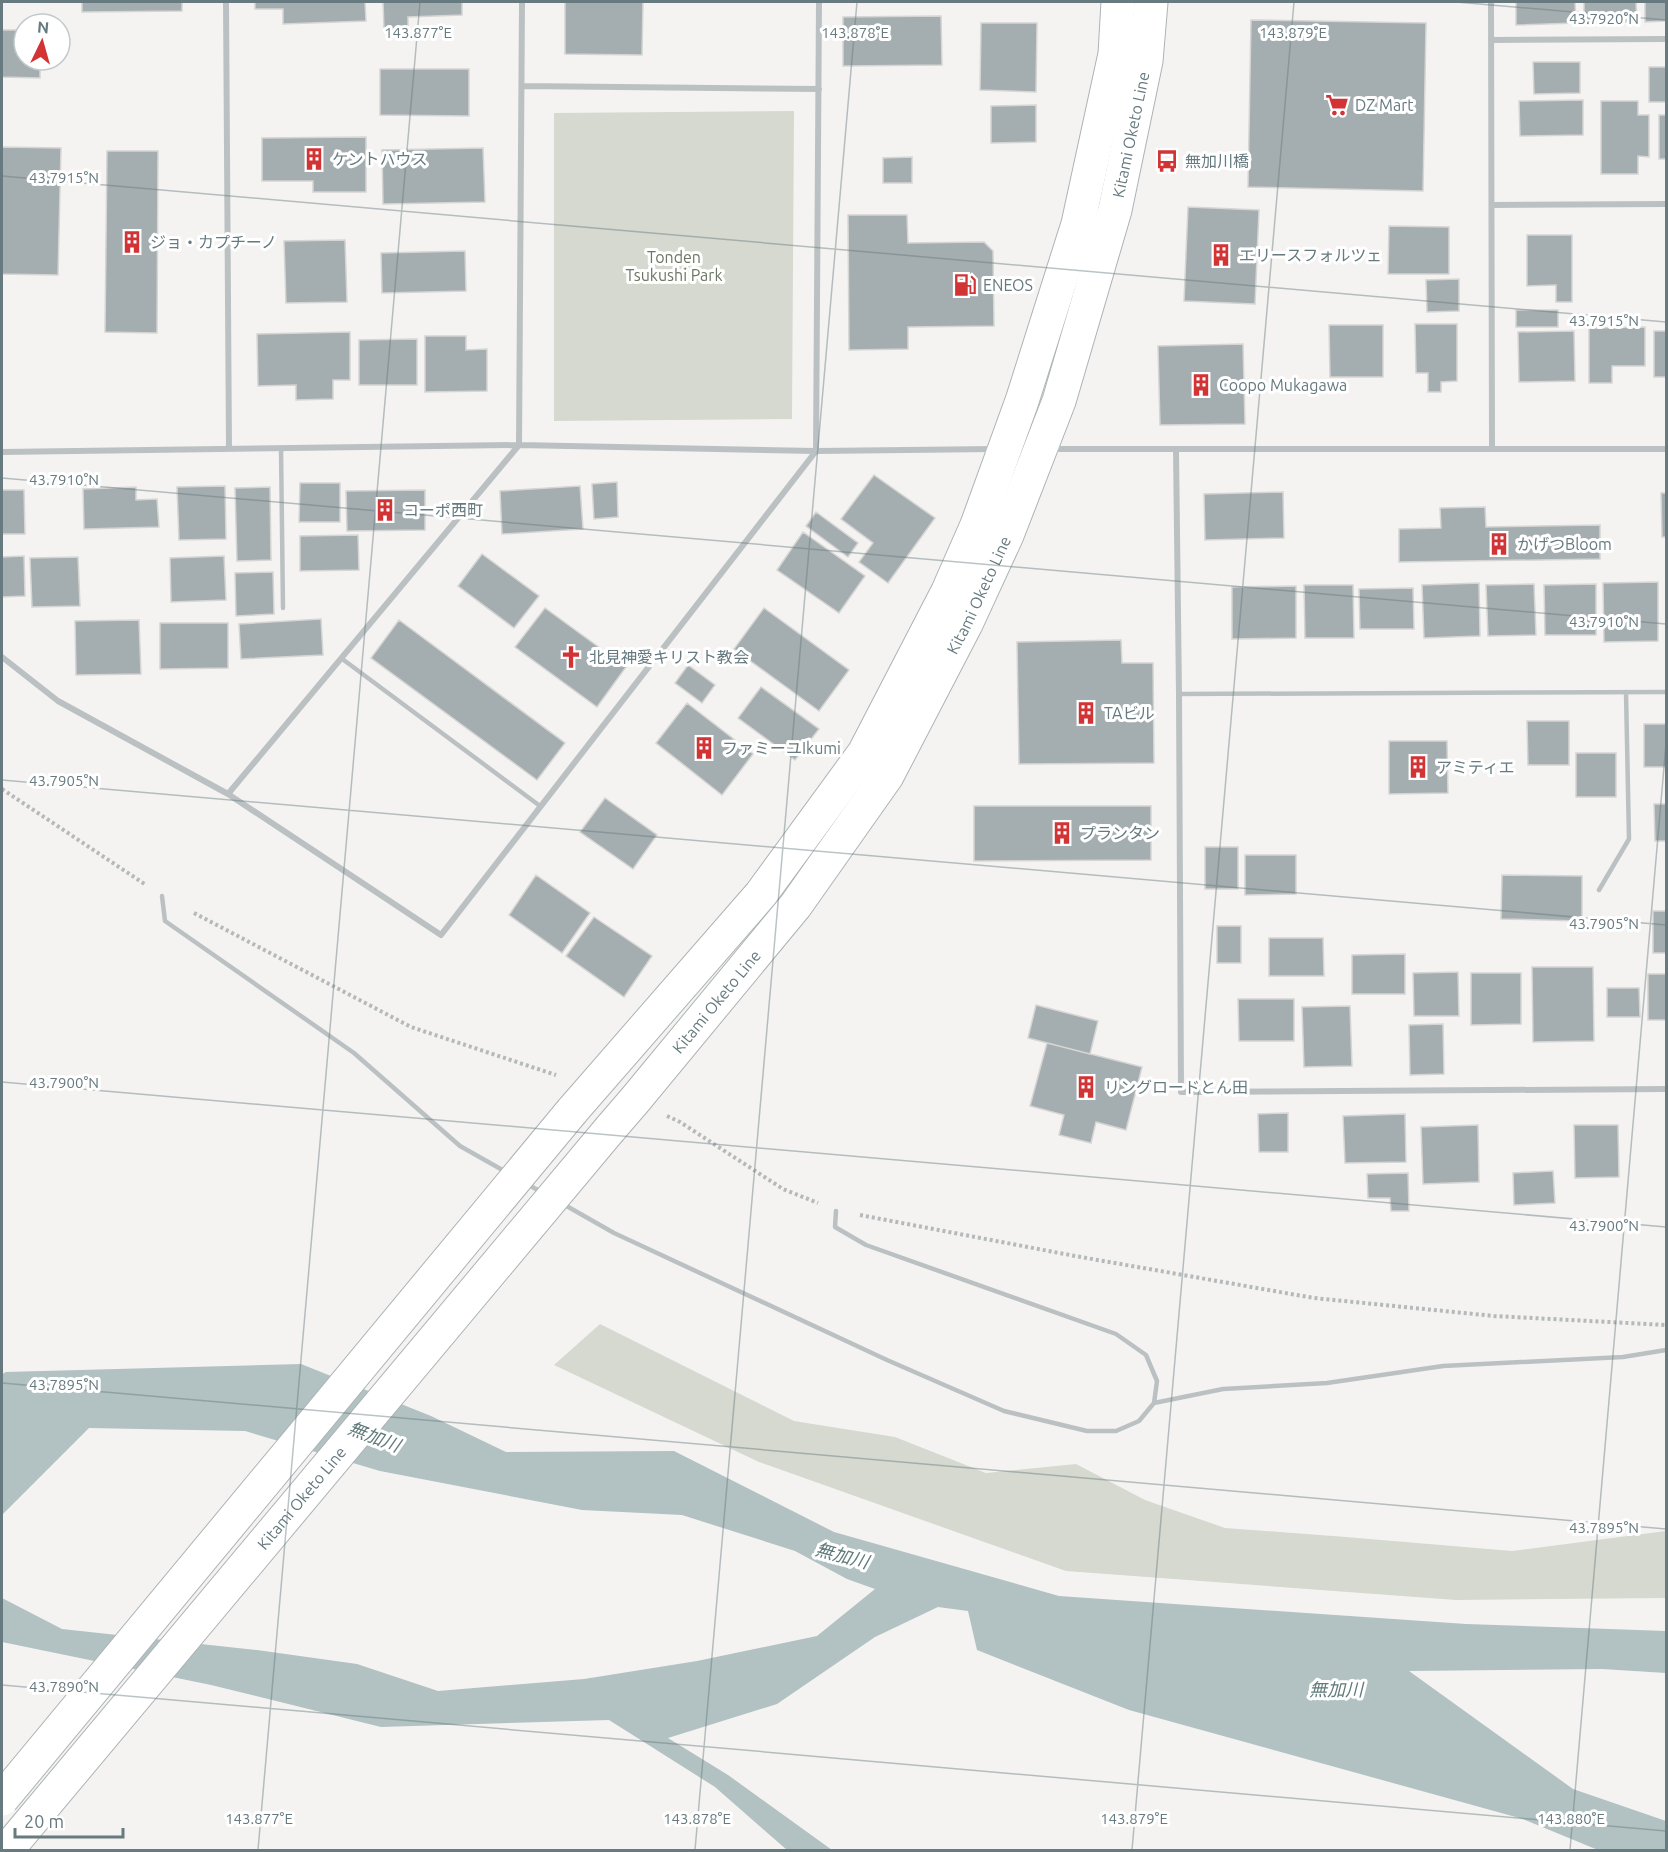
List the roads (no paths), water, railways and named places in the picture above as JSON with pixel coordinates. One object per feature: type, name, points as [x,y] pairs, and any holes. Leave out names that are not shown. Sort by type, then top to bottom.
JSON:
[{"type":"main road","name":"Kitami Oketo Line","points":[[7,1851],[796,905],[887,776],[966,624],[1007,535],[1022,449],[1022,401],[1078,224],[1115,54],[1118,2]]},
{"type":"main road","name":"Kitami Oketo Line","points":[[2,1799],[572,1111],[761,894],[864,753],[948,591],[977,525],[1022,449],[1059,401],[1115,210],[1146,61],[1151,2]]},
{"type":"street","points":[[226,2],[229,450]]},
{"type":"street","points":[[228,794],[519,445],[522,2]]},
{"type":"street","points":[[2,657],[58,701],[228,794],[441,935],[816,451],[819,2]]},
{"type":"street","points":[[1491,2],[1492,449]]},
{"type":"street","points":[[1491,40],[1666,39]]},
{"type":"street","points":[[522,86],[819,89]]},
{"type":"street","points":[[1492,205],[1666,204]]},
{"type":"street","points":[[2,452],[519,445],[816,451],[1666,449]]},
{"type":"street","points":[[1176,450],[1181,1092],[1666,1089]]},
{"type":"lane","points":[[281,448],[283,608]]},
{"type":"lane","points":[[341,658],[540,806]]},
{"type":"lane","points":[[1599,890],[1629,839],[1626,692]]},
{"type":"lane","points":[[1179,694],[1666,692]]},
{"type":"lane","points":[[162,896],[165,921],[354,1053],[460,1146],[614,1233],[887,1360],[1004,1411],[1087,1431],[1116,1431],[1139,1421],[1154,1403],[1157,1381],[1146,1355],[1116,1334],[866,1245],[835,1227],[836,1211]]},
{"type":"lane","points":[[1154,1403],[1224,1389],[1327,1383],[1443,1366],[1623,1357],[1666,1350]]},
{"type":"water","name":"無加川","points":[[301,1364],[431,1416],[506,1452],[674,1451],[834,1532],[1059,1596],[1466,1624],[1666,1631],[1666,1673],[1602,1669],[1409,1671],[1573,1789],[1666,1821],[1666,1850],[1598,1850],[1523,1819],[1129,1710],[977,1650],[968,1611],[938,1607],[875,1637],[777,1704],[668,1738],[728,1775],[832,1850],[787,1850],[715,1787],[609,1720],[381,1727],[211,1685],[2,1642],[2,1598],[62,1629],[257,1650],[357,1664],[438,1691],[584,1679],[697,1661],[817,1636],[875,1589],[847,1579],[795,1551],[682,1515],[582,1510],[380,1471],[245,1431],[89,1428],[2,1515],[2,1374],[6,1372]]},
{"type":"place","name":"DZ Mart","points":[[1337,105]]},
{"type":"place","name":"ケントハウス","points":[[314,159]]},
{"type":"place","name":"無加川橋","points":[[1167,161]]},
{"type":"place","name":"ジョ・カプチーノ","points":[[132,242]]},
{"type":"place","name":"エリースフォルツェ","points":[[1221,255]]},
{"type":"place","name":"ENEOS","points":[[965,285]]},
{"type":"place","name":"Coopo Mukagawa","points":[[1201,385]]},
{"type":"place","name":"コーポ西町","points":[[385,510]]},
{"type":"place","name":"かげつBloom","points":[[1499,544]]},
{"type":"place","name":"北見神愛キリスト教会","points":[[571,657]]},
{"type":"place","name":"TAビル","points":[[1086,713]]},
{"type":"place","name":"ファミーユIkumi","points":[[704,748]]},
{"type":"place","name":"アミティエ","points":[[1418,767]]},
{"type":"place","name":"プランタン","points":[[1062,833]]},
{"type":"place","name":"リングロードとん田","points":[[1086,1087]]},
{"type":"park label","name":"Tonden Tsukushi Park","points":[[674,266]]}]
